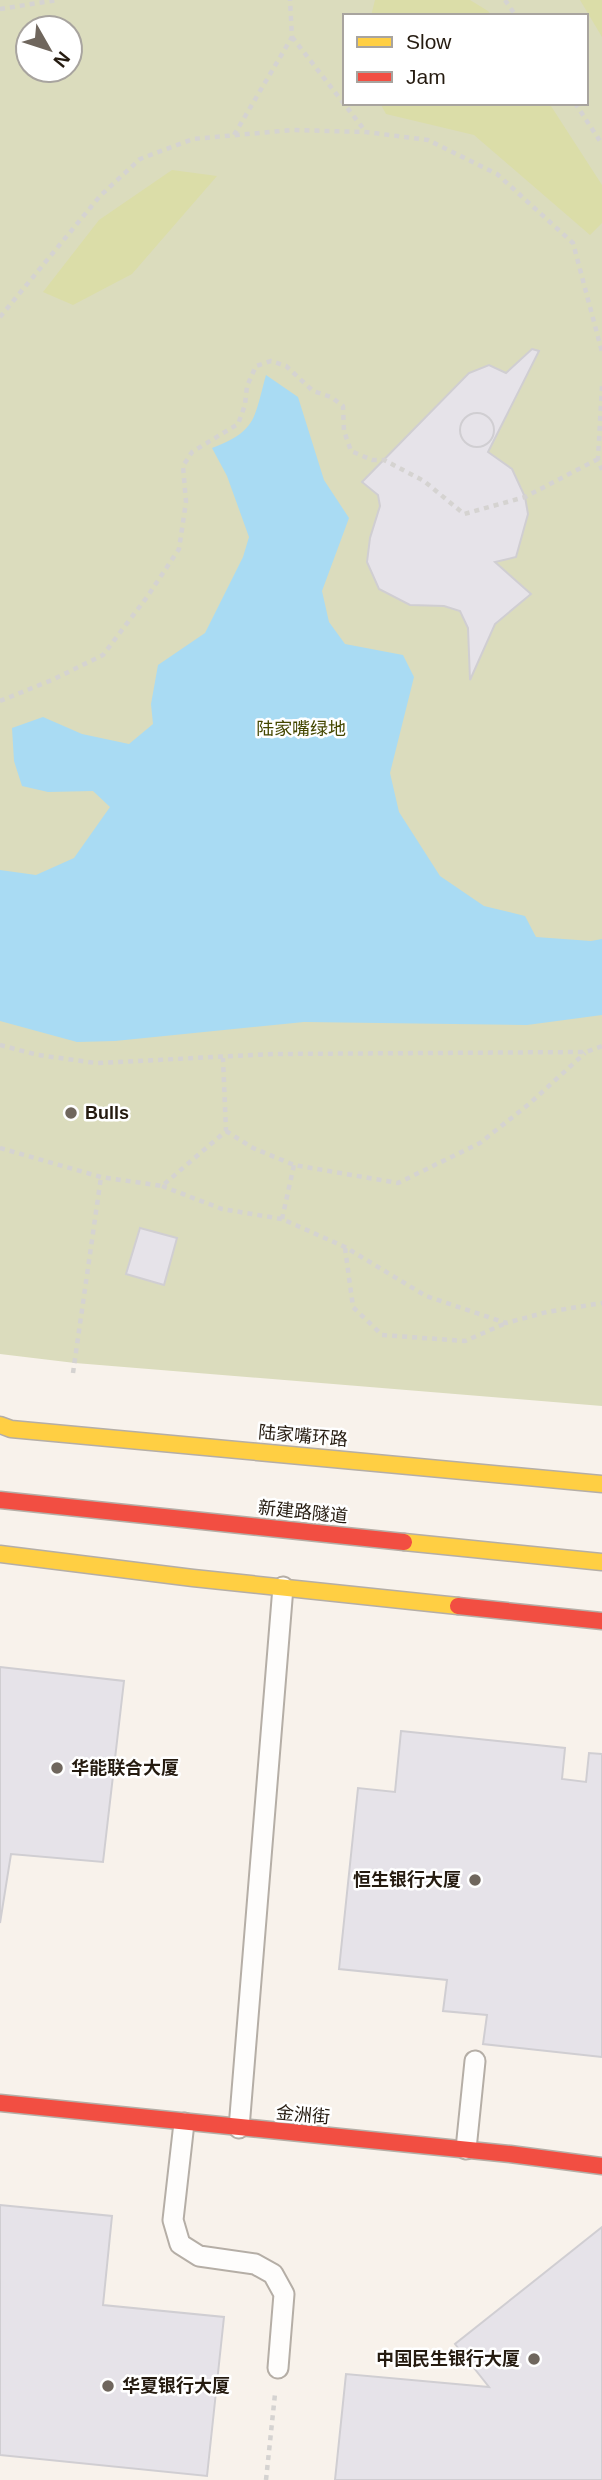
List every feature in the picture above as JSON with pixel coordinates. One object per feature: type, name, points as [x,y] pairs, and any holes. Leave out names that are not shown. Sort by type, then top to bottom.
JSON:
[{"type":"main road","name":"陆家嘴环路","points":[[4,1427],[602,1484]]},
{"type":"main road","name":"新建路隧道","points":[[0,1500],[602,1562]]},
{"type":"main road","points":[[26,1541],[193,1578]]},
{"type":"main road","points":[[0,1554],[193,1578],[602,1620]]},
{"type":"main road","name":"金洲街","points":[[0,2103],[602,2166]]},
{"type":"lane","points":[[239,2128],[283,1587]]},
{"type":"lane","points":[[466,2150],[475,2061]]},
{"type":"lane","points":[[184,2123],[173,2220],[180,2244],[199,2256],[255,2264],[273,2274],[284,2294],[278,2368]]},
{"type":"path","points":[[0,9],[57,0]]},
{"type":"path","points":[[234,135],[292,37],[290,0]]},
{"type":"path","points":[[292,37],[343,102]]},
{"type":"path","points":[[345,105],[366,132]]},
{"type":"path","points":[[576,105],[602,144]]},
{"type":"path","points":[[0,317],[100,196],[139,159],[193,139],[292,130],[366,132],[428,140],[496,174],[573,243],[602,352]]},
{"type":"path","points":[[0,701],[103,655],[179,549],[186,502],[183,466],[192,452],[238,424],[245,405],[247,386],[256,366],[271,361],[286,366],[313,391],[331,397],[343,406],[344,431],[351,450],[372,460],[384,460],[424,481],[464,514],[525,497],[598,459]]},
{"type":"path","points":[[602,386],[598,459],[602,470]]},
{"type":"path","points":[[0,1045],[38,1055],[96,1063],[275,1054],[586,1052],[602,1046]]},
{"type":"path","points":[[226,1131],[253,1148],[294,1165],[398,1183],[480,1143],[529,1104],[586,1052]]},
{"type":"path","points":[[223,1058],[226,1131]]},
{"type":"path","points":[[162,1186],[226,1131]]},
{"type":"path","points":[[0,1148],[101,1177],[162,1186],[222,1209],[282,1219],[345,1247],[426,1296],[506,1324]]},
{"type":"path","points":[[282,1219],[294,1165]]},
{"type":"path","points":[[73,1373],[101,1177]]},
{"type":"path","points":[[345,1247],[353,1307],[382,1335],[465,1341],[506,1324],[547,1312],[602,1303]]},
{"type":"path","points":[[266,2480],[278,2368]]},
{"type":"green space","name":"陆家嘴绿地","points":[[0,0],[602,0],[602,1406],[75,1363],[0,1354]]},
{"type":"green space","points":[[375,0],[470,0],[490,14],[372,14]]},
{"type":"green space","points":[[580,0],[602,0],[602,37]]},
{"type":"green space","points":[[381,105],[550,105],[602,185],[602,223],[590,235],[474,135],[386,114]]},
{"type":"green space","points":[[172,170],[217,176],[132,274],[73,305],[43,292],[99,220]]},
{"type":"water","points":[[266,375],[298,397],[324,480],[349,518],[322,591],[329,622],[345,644],[403,655],[414,677],[390,773],[399,812],[440,876],[484,906],[525,916],[536,937],[591,941],[602,939],[602,1015],[527,1025],[304,1022],[115,1041],[77,1042],[0,1021],[0,870],[36,875],[74,858],[110,807],[93,791],[48,792],[22,786],[14,761],[12,728],[43,717],[82,734],[129,744],[153,724],[151,704],[158,665],[205,633],[243,557],[249,537],[227,476],[212,448],[246,429],[256,413]]},
{"type":"building","points":[[532,349],[539,351],[488,452],[512,469],[525,497],[528,514],[516,557],[495,562],[531,594],[495,624],[470,680],[468,628],[460,611],[444,606],[410,605],[379,589],[367,562],[370,538],[380,506],[378,495],[362,482],[469,373],[489,365],[506,373]]},
{"type":"building","points":[[477,413],[489,418],[494,430],[489,442],[477,447],[465,442],[460,430],[465,418]]},
{"type":"building","points":[[140,1228],[177,1238],[164,1285],[126,1274]]},
{"type":"building","name":"华能联合大厦","points":[[0,1667],[124,1681],[103,1862],[11,1854],[0,1923]]},
{"type":"building","name":"恒生银行大厦","points":[[401,1731],[565,1748],[562,1779],[586,1782],[589,1753],[602,1754],[602,2057],[483,2044],[487,2015],[443,2011],[447,1980],[339,1969],[358,1788],[395,1792]]},
{"type":"building","name":"华夏银行大厦","points":[[0,2205],[112,2216],[103,2305],[224,2317],[207,2476],[0,2455]]},
{"type":"building","name":"中国民生银行大厦","points":[[602,2227],[602,2480],[335,2480],[346,2374],[489,2387],[455,2344]]},
{"type":"traffic: slow","points":[[0,1425],[11,1429],[602,1484]]},
{"type":"traffic: slow","points":[[404,1542],[602,1562]]},
{"type":"traffic: slow","points":[[0,1554],[458,1606]]},
{"type":"traffic: jam","points":[[0,1500],[404,1542]]},
{"type":"traffic: jam","points":[[458,1606],[602,1621]]},
{"type":"traffic: jam","points":[[0,2103],[510,2154],[602,2166]]},
{"type":"place","name":"Bulls","points":[[71,1113]]},
{"type":"place","name":"华能联合大厦","points":[[57,1768]]},
{"type":"place","name":"恒生银行大厦","points":[[475,1880]]},
{"type":"place","name":"中国民生银行大厦","points":[[534,2359]]},
{"type":"place","name":"华夏银行大厦","points":[[108,2386]]}]
